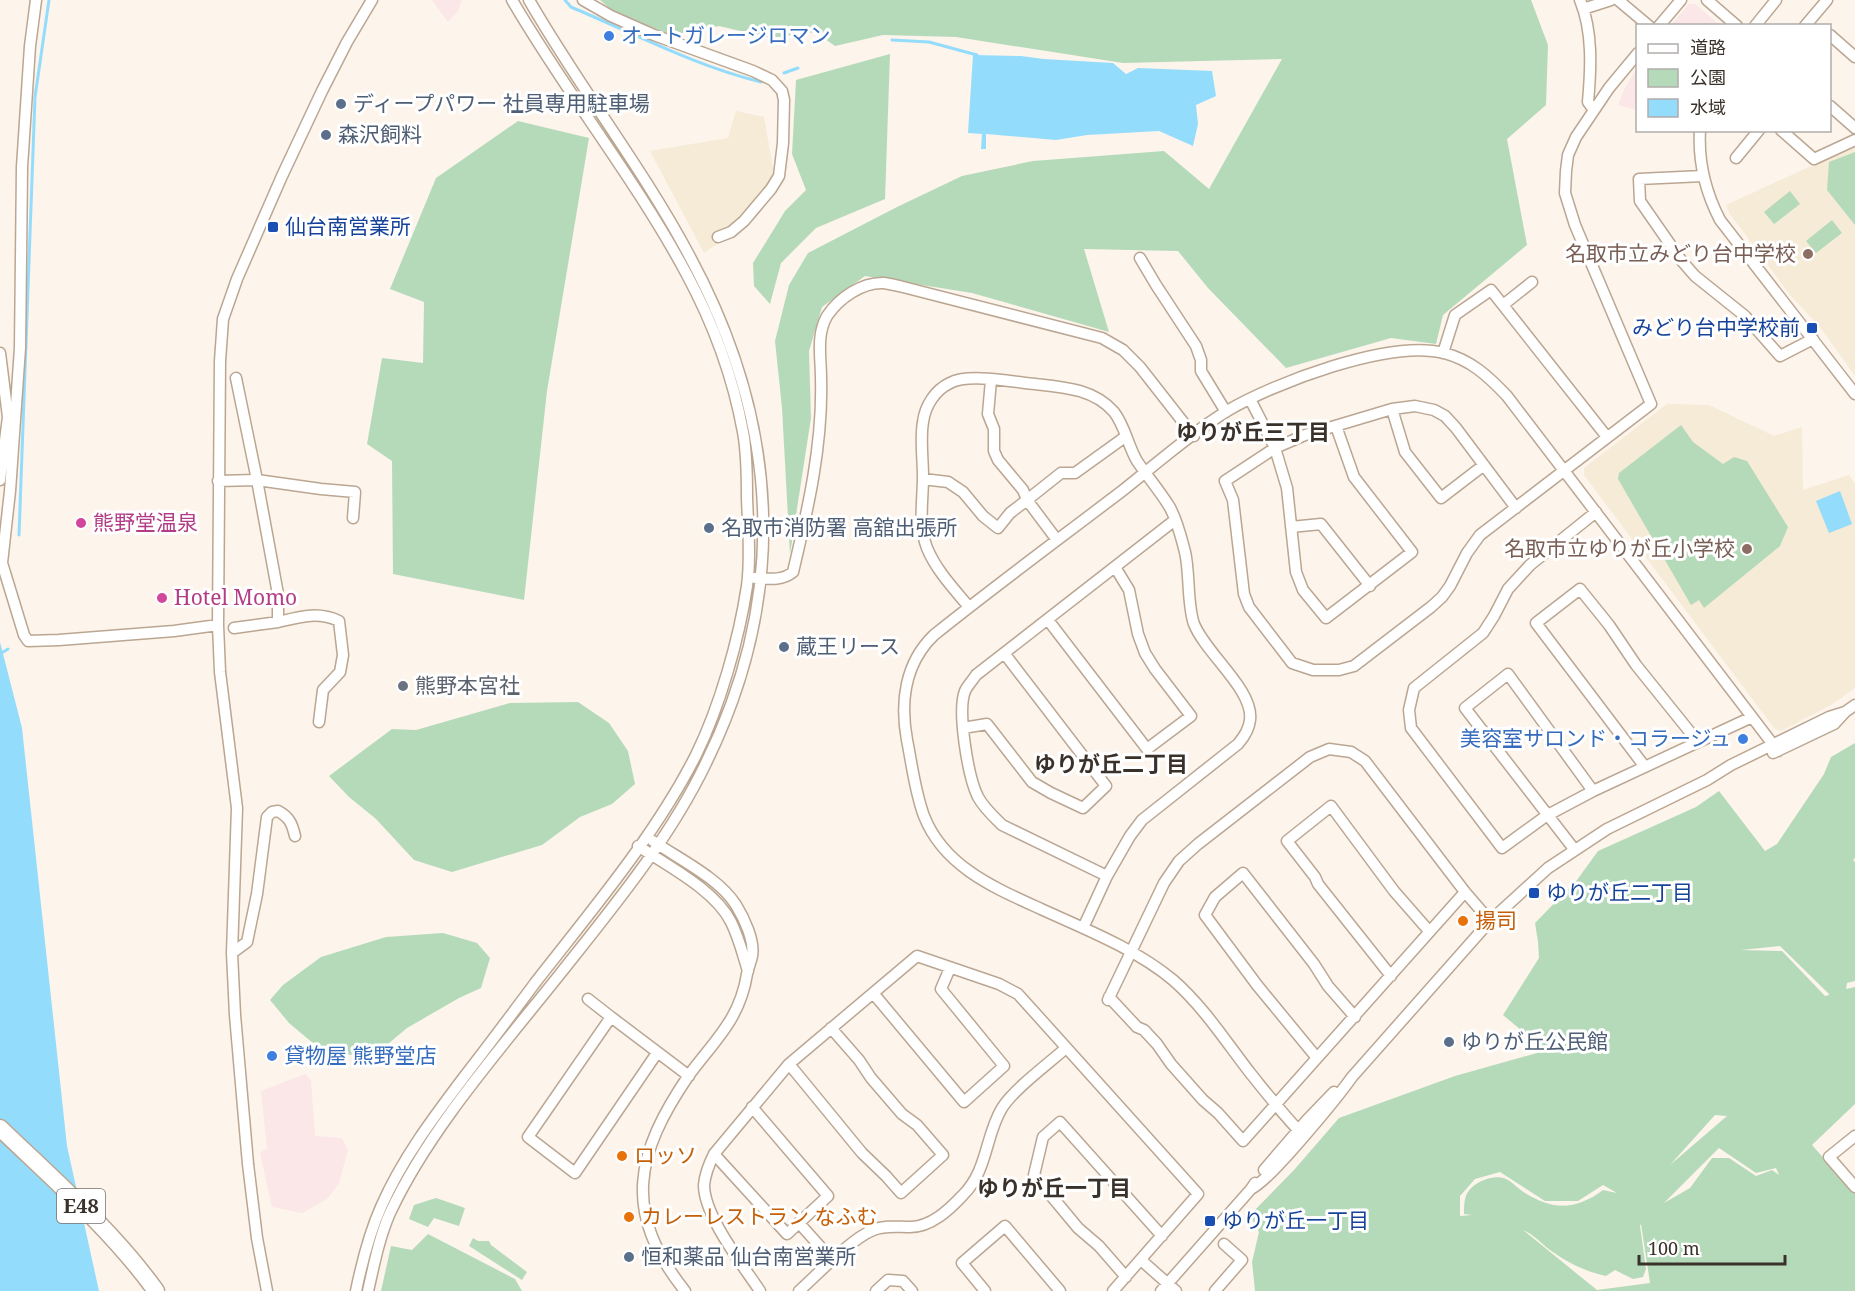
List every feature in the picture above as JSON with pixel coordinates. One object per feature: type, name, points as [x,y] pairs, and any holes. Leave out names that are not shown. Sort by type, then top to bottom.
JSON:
[{"type":"highway","name":"E48","points":[[0,1128],[92,1217],[156,1291]]},
{"type":"street","points":[[36,0],[30,46],[22,167],[20,348],[10,491],[2,563],[24,635],[28,640],[59,640],[174,631],[218,625]]},
{"type":"street","points":[[267,1291],[257,1238],[248,1164],[232,953],[237,808],[220,672],[218,625],[218,481],[223,319],[237,279],[282,176],[347,42],[372,0]]},
{"type":"street","points":[[356,1291],[364,1252],[379,1209],[406,1158],[445,1102],[638,846],[694,758],[717,702],[738,629],[748,577],[747,481],[743,433],[726,367],[708,321],[686,274],[653,219],[512,0]]},
{"type":"street","points":[[368,1291],[375,1256],[389,1216],[431,1143],[462,1098],[604,920],[658,845],[706,763],[744,668],[762,578],[763,499],[758,449],[748,400],[720,317],[689,255],[663,211],[562,56],[529,0]]},
{"type":"street","points":[[583,0],[611,16],[654,35],[753,70],[772,80],[782,91],[784,100],[783,143],[779,176],[744,221],[731,232],[718,237]]},
{"type":"street","points":[[1594,110],[1588,102],[1592,61],[1581,4],[1611,0]]},
{"type":"street","points":[[1618,0],[1647,24]]},
{"type":"street","points":[[1661,24],[1681,0]]},
{"type":"street","points":[[1707,0],[1735,24]]},
{"type":"street","points":[[1757,24],[1776,0]]},
{"type":"street","points":[[1811,23],[1827,0]]},
{"type":"street","points":[[1831,36],[1855,57]]},
{"type":"street","points":[[1516,508],[1445,416],[1434,410],[1415,406],[1392,409],[1305,435],[1275,448],[1225,481],[1233,501],[1244,594],[1249,607],[1292,663],[1313,670],[1339,670],[1354,666],[1431,607],[1450,586],[1467,553],[1480,535],[1516,508],[1607,437],[1651,404],[1575,225],[1565,193],[1568,155],[1576,137],[1609,88],[1636,55]]},
{"type":"street","points":[[1831,107],[1855,128]]},
{"type":"street","points":[[1700,132],[1699,147],[1703,176],[1711,203],[1720,220],[1855,394]]},
{"type":"street","points":[[1736,158],[1758,132]]},
{"type":"street","points":[[1783,132],[1814,159],[1855,140]]},
{"type":"street","points":[[1703,176],[1639,179],[1640,201],[1681,260],[1695,276],[1745,316],[1780,356],[1813,339]]},
{"type":"street","points":[[1140,258],[1196,346],[1201,360],[1201,371],[1226,412]]},
{"type":"street","points":[[1503,305],[1532,282]]},
{"type":"street","points":[[748,577],[779,579],[793,572],[814,472],[822,411],[819,341],[826,317],[840,300],[863,286],[883,283],[906,288],[1102,338],[1123,350],[1140,367],[1194,435]]},
{"type":"street","points":[[1443,353],[1455,315],[1491,290],[1607,437]]},
{"type":"street","points":[[1301,1133],[1194,1000],[1173,980],[1154,965],[1130,952],[976,877],[960,865],[937,839],[924,815],[918,794],[906,735],[904,697],[914,662],[928,640],[1226,412],[1283,384],[1379,354],[1408,350],[1443,353],[1464,361],[1485,373],[1507,396],[1775,748]]},
{"type":"street","points":[[0,353],[8,417],[0,480]]},
{"type":"street","points":[[236,378],[278,594],[278,622]]},
{"type":"street","points":[[969,607],[933,563],[921,528],[922,423],[927,406],[938,391],[952,382],[973,378],[1069,387],[1087,393],[1106,404],[1122,426],[1137,461],[1170,507],[1186,555],[1194,624],[1208,648],[1246,695],[1250,720],[1247,732],[1238,744],[1142,820],[1107,876],[1083,928]]},
{"type":"street","points":[[992,380],[988,414],[994,429],[994,451],[998,460],[1023,490],[1027,500],[1057,540]]},
{"type":"street","points":[[1250,399],[1275,448],[1287,488],[1296,572],[1303,590],[1326,618],[1412,552],[1354,477],[1336,426]]},
{"type":"street","points":[[1392,409],[1405,452],[1441,498],[1484,465]]},
{"type":"street","points":[[923,479],[948,483],[963,492],[983,516],[998,528],[1010,513],[1061,473],[1075,473],[1125,437]]},
{"type":"street","points":[[218,481],[257,480],[355,492],[353,518]]},
{"type":"street","points":[[1596,512],[1530,565],[1508,590],[1483,633],[1414,688],[1409,710],[1411,728],[1502,848],[1546,816],[1593,791],[1752,717]]},
{"type":"street","points":[[1107,876],[1002,825],[988,811],[977,796],[969,770],[961,713],[965,691],[976,675],[1175,520]]},
{"type":"street","points":[[1291,527],[1321,524],[1370,586]]},
{"type":"street","points":[[0,538],[3,558]]},
{"type":"street","points":[[1048,620],[1147,749],[1191,716],[1145,653],[1138,634],[1129,590],[1115,567]]},
{"type":"street","points":[[1645,767],[1536,623],[1580,589],[1609,624],[1636,665],[1698,742]]},
{"type":"street","points":[[234,628],[309,615],[331,617],[339,621],[342,663],[340,672],[323,690],[319,722]]},
{"type":"street","points":[[963,728],[987,724],[1032,782],[1083,808],[1106,786],[1004,653]]},
{"type":"street","points":[[1574,849],[1546,816],[1465,708],[1508,674],[1593,791]]},
{"type":"street","points":[[1141,1260],[1168,1289],[1246,1195],[1257,1178],[1301,1133],[1329,1096],[1352,1077],[1490,921],[1548,868],[1607,829],[1707,780],[1731,772],[1829,717],[1845,712],[1855,705]]},
{"type":"street","points":[[1465,892],[1244,1141],[1203,1100],[1144,1030],[1137,1027],[1108,998],[1164,883],[1179,861],[1310,757],[1329,749],[1351,752],[1365,761],[1465,892],[1490,921]]},
{"type":"street","points":[[1391,976],[1287,841],[1331,806],[1394,891],[1429,931]]},
{"type":"street","points":[[232,953],[247,942],[257,894],[267,817],[278,811],[284,815],[293,824],[295,836]]},
{"type":"street","points":[[645,836],[717,884],[735,903],[750,936],[753,954],[746,988],[738,1007],[726,1028],[689,1076],[658,1126],[645,1160],[644,1210],[659,1255],[685,1291]]},
{"type":"street","points":[[638,846],[706,893],[725,912],[740,942],[748,971]]},
{"type":"street","points":[[1317,1058],[1257,985],[1204,915],[1215,897],[1243,873],[1354,1017]]},
{"type":"street","points":[[760,1291],[713,1219],[706,1203],[704,1184],[707,1168],[714,1154],[789,1064],[917,956],[999,984],[1018,994],[1198,1194],[1113,1291]]},
{"type":"street","points":[[873,993],[964,1102],[1004,1066],[941,989],[950,968]]},
{"type":"street","points":[[588,999],[689,1076]]},
{"type":"street","points":[[611,1017],[528,1137],[575,1173],[657,1053]]},
{"type":"street","points":[[789,1064],[862,1154],[901,1192],[943,1155],[916,1125],[902,1114],[831,1028]]},
{"type":"street","points":[[799,1291],[861,1236],[875,1229],[889,1226],[926,1225],[964,1195],[976,1180],[1002,1108],[1010,1098],[1066,1048]]},
{"type":"street","points":[[714,1154],[787,1234],[828,1196],[752,1107]]},
{"type":"street","points":[[1126,1277],[1099,1246],[1078,1228],[1034,1175],[1043,1137],[1060,1122],[1162,1236]]},
{"type":"street","points":[[1855,1136],[1829,1157],[1855,1187]]},
{"type":"street","points":[[799,1223],[833,1261]]},
{"type":"street","points":[[986,1291],[962,1263],[1005,1226],[1060,1291]]},
{"type":"street","points":[[1215,1291],[1242,1260],[1224,1244]]},
{"type":"street","points":[[876,1291],[888,1280],[903,1281],[912,1291]]},
{"type":"shaded area","points":[[432,0],[462,0],[458,11],[448,22]]},
{"type":"shaded area","points":[[1689,4],[1695,4],[1719,24],[1672,24]]},
{"type":"shaded area","points":[[1636,70],[1636,110],[1618,105]]},
{"type":"shaded area","points":[[736,111],[764,117],[774,174],[742,226],[704,253],[650,151],[728,138]]},
{"type":"shaded area","name":"名取市立みどり台中学校","points":[[1855,146],[1855,376],[1820,327],[1790,295],[1730,214],[1726,205]]},
{"type":"shaded area","name":"名取市立ゆりが丘小学校","points":[[1667,404],[1709,405],[1774,436],[1802,427],[1803,490],[1849,475],[1855,484],[1855,688],[1831,705],[1781,731],[1775,729],[1584,475],[1584,468]]},
{"type":"shaded area","points":[[305,1074],[311,1080],[315,1136],[342,1138],[348,1150],[339,1183],[327,1199],[302,1213],[272,1207],[260,1153],[267,1148],[261,1091]]},
{"type":"green space","points":[[600,0],[1531,0],[1548,45],[1546,105],[1507,139],[1527,245],[1443,315],[1436,344],[1391,338],[1286,368],[1208,288],[1178,251],[1084,249],[1109,332],[972,293],[865,276],[822,307],[809,351],[811,418],[790,554],[782,408],[775,341],[789,285],[808,253],[962,176],[1033,161],[1164,151],[1209,189],[1282,59],[1123,63],[956,37],[883,35],[835,46],[815,32],[771,38],[719,26],[672,35],[615,13]]},
{"type":"green space","points":[[890,54],[885,199],[816,228],[781,263],[770,304],[754,286],[753,263],[785,211],[806,190],[792,154],[796,80]]},
{"type":"green space","points":[[518,121],[589,138],[547,391],[524,600],[393,574],[392,461],[367,444],[382,358],[423,363],[424,302],[390,289],[436,178]]},
{"type":"green space","points":[[1855,152],[1855,225],[1827,190],[1829,162]]},
{"type":"green space","points":[[1790,191],[1800,204],[1774,224],[1764,212]]},
{"type":"green space","points":[[1832,220],[1842,233],[1816,253],[1806,241]]},
{"type":"green space","points":[[1681,425],[1693,442],[1723,464],[1734,457],[1747,461],[1788,527],[1780,546],[1704,608],[1699,600],[1691,605],[1618,479],[1619,473]]},
{"type":"green space","points":[[578,702],[609,723],[628,751],[635,784],[612,804],[580,817],[542,845],[452,872],[414,860],[376,819],[349,797],[329,776],[392,729],[416,730],[510,703]]},
{"type":"green space","points":[[1855,743],[1855,858],[1853,860],[1855,862],[1855,981],[1847,983],[1846,989],[1855,987],[1855,1104],[1812,1145],[1855,1194],[1855,1291],[1255,1291],[1252,1262],[1259,1232],[1250,1215],[1294,1170],[1339,1118],[1455,1076],[1537,1053],[1541,1047],[1503,1015],[1539,958],[1535,923],[1577,880],[1598,851],[1696,807],[1719,791],[1765,851],[1777,844],[1824,774],[1831,757]],"holes":[[[1780,946],[1829,995],[1825,996],[1782,951],[1741,950]],[[1715,1115],[1727,1116],[1670,1165]],[[1719,1148],[1756,1173],[1776,1168],[1779,1175],[1772,1170],[1756,1176],[1729,1158],[1712,1158],[1690,1188],[1664,1203]],[[1500,1172],[1545,1201],[1578,1201],[1603,1185],[1617,1193],[1603,1190],[1584,1201],[1565,1206],[1555,1205],[1536,1199],[1506,1179],[1495,1177],[1477,1183],[1468,1191],[1464,1203],[1464,1214],[1472,1215],[1460,1216],[1460,1196],[1475,1179]],[[1641,1224],[1650,1283],[1597,1290],[1523,1230],[1563,1259],[1591,1272],[1606,1276],[1615,1270],[1633,1279],[1643,1277],[1646,1269]]]},
{"type":"green space","points":[[443,933],[477,943],[490,958],[481,988],[407,1028],[376,1054],[338,1055],[320,1049],[289,1023],[270,1000],[283,985],[321,957],[386,937]]},
{"type":"green space","points":[[436,1198],[465,1208],[459,1226],[434,1218],[428,1227],[409,1219],[414,1205]]},
{"type":"green space","points":[[428,1234],[515,1279],[522,1291],[381,1291],[391,1246],[412,1250]]},
{"type":"green space","points":[[473,1238],[478,1241],[489,1241],[491,1245],[527,1272],[522,1280],[469,1246]]},
{"type":"water","points":[[973,55],[1113,63],[1126,74],[1138,68],[1212,71],[1216,96],[1196,105],[1198,124],[1193,146],[1159,131],[1087,135],[1056,140],[986,134],[986,149],[981,149],[982,134],[968,133]]},
{"type":"water","points":[[1840,491],[1852,524],[1829,533],[1816,501]]},
{"type":"water","points":[[0,642],[22,728],[67,1146],[99,1291],[0,1291]]},
{"type":"waterway","points":[[19,535],[35,97],[49,0]]},
{"type":"waterway","points":[[565,0],[571,7],[665,48],[712,67],[761,82]]},
{"type":"waterway","points":[[892,40],[929,42],[977,55]]},
{"type":"waterway","points":[[784,73],[798,68]]},
{"type":"waterway","points":[[0,654],[8,649]]},
{"type":"place","name":"オートガレージロマン","points":[[609,36]]},
{"type":"place","name":"ディープパワー 社員専用駐車場","points":[[341,104]]},
{"type":"place","name":"森沢飼料","points":[[326,135]]},
{"type":"place","name":"仙台南営業所","points":[[273,227]]},
{"type":"place","name":"名取市立みどり台中学校","points":[[1808,254]]},
{"type":"place","name":"みどり台中学校前","points":[[1812,328]]},
{"type":"place","name":"熊野堂温泉","points":[[81,523]]},
{"type":"place","name":"名取市消防署 高舘出張所","points":[[709,528]]},
{"type":"place","name":"名取市立ゆりが丘小学校","points":[[1747,549]]},
{"type":"place","name":"Hotel Momo","points":[[162,598]]},
{"type":"place","name":"蔵王リース","points":[[784,647]]},
{"type":"place","name":"熊野本宮社","points":[[403,686]]},
{"type":"place","name":"美容室サロンド・コラージュ","points":[[1743,739]]},
{"type":"place","name":"ゆりが丘二丁目","points":[[1534,893]]},
{"type":"place","name":"揚司","points":[[1463,921]]},
{"type":"place","name":"ゆりが丘公民館","points":[[1449,1042]]},
{"type":"place","name":"貸物屋 熊野堂店","points":[[272,1056]]},
{"type":"place","name":"ロッソ","points":[[622,1156]]},
{"type":"place","name":"カレーレストラン なふむ","points":[[629,1217]]},
{"type":"place","name":"ゆりが丘一丁目","points":[[1210,1221]]},
{"type":"place","name":"恒和薬品 仙台南営業所","points":[[629,1257]]},
{"type":"district","name":"ゆりが丘三丁目","points":[[1253,432]]},
{"type":"district","name":"ゆりが丘二丁目","points":[[1111,764]]},
{"type":"district","name":"ゆりが丘一丁目","points":[[1054,1188]]}]
